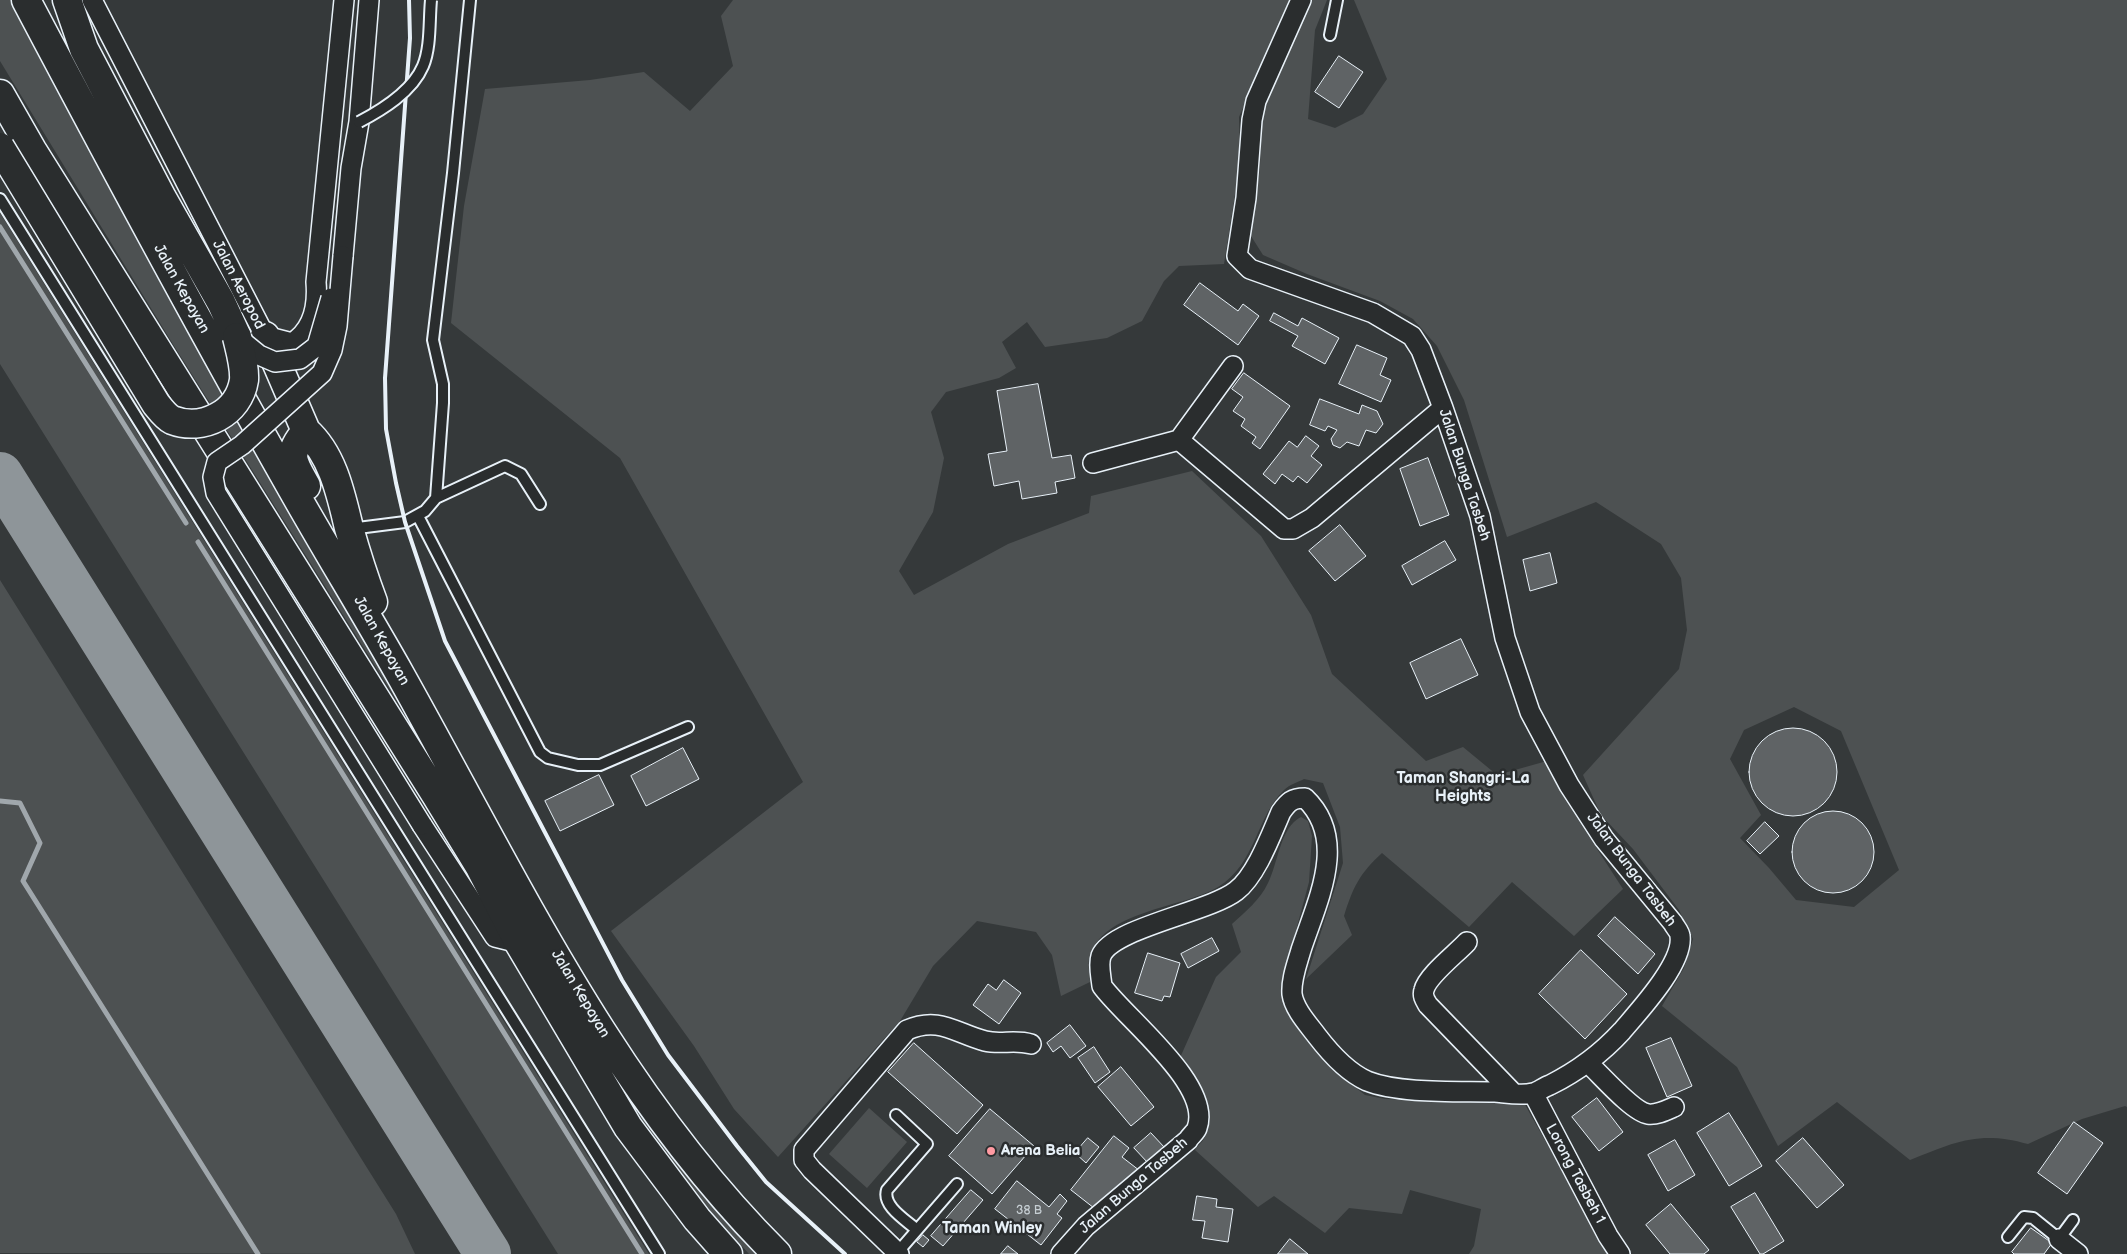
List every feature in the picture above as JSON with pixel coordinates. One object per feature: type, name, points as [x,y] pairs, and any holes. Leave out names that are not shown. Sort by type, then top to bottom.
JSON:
[{"type":"highway","name":"Jalan Kepayan","points":[[26,0],[94,132],[291,487],[401,676],[566,972],[626,1071],[678,1143],[754,1231],[777,1254]]},
{"type":"highway","points":[[0,147],[156,404],[170,419],[188,424],[203,424],[218,417],[231,407],[238,397],[244,379],[237,337],[221,302],[162,198],[84,49],[67,0]]},
{"type":"highway","name":"Jalan Kepayan","points":[[0,94],[37,159],[480,867],[519,943],[600,1083],[646,1154],[697,1219],[728,1254]]},
{"type":"highway","points":[[265,336],[306,431],[317,440],[325,455],[342,498],[349,529],[401,676]]},
{"type":"highway","points":[[306,431],[294,447],[292,460],[340,552],[351,588]]},
{"type":"street","name":"Jalan Aeropod","points":[[92,0],[265,336],[292,343],[304,335],[316,301],[316,282],[344,0]]},
{"type":"street","points":[[369,0],[359,122],[351,168],[336,332],[332,350],[322,374],[242,445],[218,462],[213,477],[216,493],[422,825],[495,937],[519,943]]},
{"type":"street","name":"Jalan Bunga Tasbeh","points":[[1061,1254],[1086,1226],[1188,1140],[1197,1129],[1199,1115],[1195,1095],[1183,1075],[1102,986],[1100,968],[1102,955],[1122,936],[1200,908],[1235,892],[1246,883],[1281,812],[1288,802],[1295,798],[1305,798],[1317,810],[1325,828],[1329,854],[1324,880],[1293,978],[1292,995],[1299,1012],[1323,1045],[1343,1065],[1366,1080],[1385,1086],[1442,1091],[1533,1093],[1588,1064],[1609,1045],[1652,997],[1677,954],[1680,936],[1673,923],[1604,839],[1569,785],[1530,712],[1505,638],[1484,531],[1443,408],[1421,350],[1412,336],[1373,313],[1250,269],[1237,256],[1246,198],[1252,120],[1256,101],[1301,0]]},
{"type":"street","points":[[237,337],[259,355],[275,362],[300,359],[310,353],[318,346],[342,256]]},
{"type":"street","points":[[1093,464],[1180,440],[1233,366]]},
{"type":"street","points":[[1180,440],[1275,524],[1284,529],[1293,529],[1312,518],[1443,408]]},
{"type":"street","points":[[1467,942],[1429,980],[1424,989],[1424,998],[1428,1005],[1513,1093]]},
{"type":"street","points":[[898,1253],[812,1170],[804,1160],[804,1150],[906,1030],[922,1024],[937,1025],[958,1030],[985,1041],[1004,1043],[1017,1040],[1031,1044]]},
{"type":"street","points":[[1588,1064],[1634,1107],[1645,1114],[1657,1114],[1674,1108]]},
{"type":"street","name":"Lorong Tasbeh 1","points":[[1533,1093],[1608,1236],[1620,1254]]},
{"type":"street","points":[[2059,1239],[2078,1254]]},
{"type":"lane","points":[[359,122],[382,110],[416,79],[423,66],[426,52],[431,0]]},
{"type":"lane","points":[[436,498],[444,403],[443,384],[433,340],[453,173],[470,0]]},
{"type":"lane","points":[[1330,36],[1337,0]]},
{"type":"lane","points":[[0,199],[658,1254]]},
{"type":"lane","points":[[349,529],[405,522],[418,516],[436,498],[505,466],[521,474],[540,504]]},
{"type":"lane","points":[[418,516],[540,752],[548,758],[578,765],[600,765],[688,727]]},
{"type":"lane","points":[[896,1115],[927,1144],[886,1190],[885,1196],[887,1203],[917,1230]]},
{"type":"lane","points":[[898,1253],[957,1184]]},
{"type":"lane","points":[[2008,1237],[2021,1219],[2028,1217],[2059,1239],[2073,1220]]},
{"type":"shaded area","points":[[0,0],[14,0],[187,330],[314,552],[426,736],[421,739],[171,341],[0,61]]},
{"type":"shaded area","points":[[733,0],[1290,0],[1239,117],[1240,163],[1224,264],[1179,266],[1164,281],[1142,321],[1107,338],[1045,347],[1027,322],[1002,342],[1016,368],[999,378],[946,392],[931,412],[944,458],[933,512],[899,571],[914,595],[1008,544],[1089,513],[1091,496],[1192,471],[1261,536],[1311,615],[1332,674],[1426,761],[1463,747],[1497,775],[1547,761],[1564,798],[1623,889],[1574,936],[1512,882],[1469,927],[1382,853],[1363,874],[1347,906],[1344,916],[1352,935],[1306,979],[1343,863],[1340,827],[1323,783],[1304,779],[1286,788],[1275,801],[1267,813],[1248,853],[1231,877],[1218,887],[1202,894],[1125,920],[1109,930],[1096,943],[1089,959],[1090,982],[1061,996],[1052,955],[1036,932],[977,921],[933,966],[900,1021],[778,1157],[734,1109],[694,1046],[611,931],[803,782],[620,458],[451,323],[464,206],[485,89],[590,80],[644,72],[690,111],[733,66],[721,16]]},
{"type":"shaded area","points":[[1309,0],[1327,0],[1315,30],[1308,119],[1335,128],[1363,114],[1387,79],[1354,0],[2127,0],[2127,1107],[2082,1119],[2028,1144],[1996,1138],[1981,1138],[1954,1143],[1910,1160],[1837,1102],[1778,1146],[1737,1067],[1662,1006],[1684,968],[1693,939],[1679,910],[1633,849],[1601,815],[1583,775],[1679,669],[1687,630],[1681,578],[1661,544],[1596,502],[1507,537],[1464,400],[1437,346],[1413,319],[1380,301],[1307,274],[1263,255],[1251,236],[1260,167],[1261,123],[1267,100]],"holes":[[[1794,707],[1841,731],[1899,870],[1854,907],[1796,900],[1740,838],[1761,815],[1730,759],[1744,730]]]},
{"type":"shaded area","points":[[0,213],[649,1254],[558,1254],[0,364]]},
{"type":"shaded area","points":[[0,580],[396,1214],[415,1254],[0,1253]]},
{"type":"shaded area","points":[[1301,817],[1308,821],[1312,836],[1309,882],[1284,975],[1283,994],[1289,1015],[1315,1051],[1337,1073],[1365,1095],[1385,1099],[1524,1103],[1609,1254],[1469,1254],[1474,1246],[1481,1209],[1410,1190],[1402,1214],[1349,1208],[1325,1233],[1274,1196],[1258,1207],[1195,1150],[1205,1136],[1208,1113],[1202,1094],[1192,1076],[1179,1060],[1216,977],[1241,952],[1232,924],[1252,905],[1265,889],[1288,829]]},
{"type":"shaded area","points":[[869,1108],[907,1142],[867,1188],[829,1154]]},
{"type":"shaded area","points":[[641,1116],[694,1186],[755,1254],[749,1254],[691,1189],[640,1119]]},
{"type":"building","points":[[1339,56],[1363,72],[1339,108],[1315,92]]},
{"type":"building","points":[[1200,283],[1238,311],[1243,304],[1259,316],[1238,345],[1184,305]]},
{"type":"building","points":[[1274,313],[1298,326],[1302,318],[1339,338],[1325,364],[1292,346],[1298,336],[1270,321]]},
{"type":"building","points":[[1357,345],[1387,358],[1380,375],[1391,380],[1381,402],[1339,384]]},
{"type":"building","points":[[1244,373],[1290,406],[1260,449],[1252,443],[1256,437],[1241,426],[1245,419],[1233,411],[1243,397],[1232,389]]},
{"type":"building","points":[[1038,384],[1052,458],[1071,455],[1075,478],[1055,482],[1057,493],[1022,499],[1019,481],[994,486],[988,454],[1007,451],[997,391]]},
{"type":"building","points":[[1320,399],[1359,414],[1362,405],[1377,411],[1383,424],[1376,433],[1366,430],[1359,446],[1347,442],[1340,448],[1333,445],[1331,439],[1337,430],[1328,426],[1325,431],[1310,425]]},
{"type":"building","points":[[1306,436],[1319,446],[1311,456],[1322,465],[1307,483],[1298,476],[1293,482],[1282,474],[1275,484],[1263,474],[1289,441],[1297,447]]},
{"type":"building","points":[[1428,458],[1449,515],[1420,526],[1400,469]]},
{"type":"building","points":[[1340,525],[1366,556],[1335,581],[1309,551]]},
{"type":"building","points":[[1445,541],[1456,560],[1412,585],[1402,566]]},
{"type":"building","points":[[1550,553],[1557,583],[1530,591],[1523,560]]},
{"type":"building","points":[[1461,639],[1478,675],[1426,699],[1410,663]]},
{"type":"building","points":[[1793,728],[1810,732],[1824,741],[1833,755],[1837,772],[1833,789],[1824,803],[1810,812],[1793,816],[1776,812],[1762,803],[1753,789],[1749,772],[1753,755],[1762,741],[1776,732]]},
{"type":"building","points":[[683,748],[699,779],[646,806],[631,776]]},
{"type":"building","points":[[599,775],[614,805],[560,831],[545,801]]},
{"type":"building","points":[[1833,811],[1849,814],[1862,823],[1871,836],[1874,852],[1871,868],[1862,881],[1849,890],[1833,893],[1817,890],[1804,881],[1795,868],[1792,852],[1795,836],[1804,823],[1817,814]]},
{"type":"building","points":[[1765,822],[1779,836],[1760,854],[1747,841]]},
{"type":"building","points":[[1615,917],[1655,954],[1638,974],[1598,936]]},
{"type":"building","points":[[1212,938],[1219,951],[1188,968],[1181,954]]},
{"type":"building","points":[[1581,950],[1627,994],[1585,1039],[1539,994]]},
{"type":"building","points":[[1148,953],[1180,963],[1170,997],[1164,996],[1162,1001],[1135,993]]},
{"type":"building","points":[[1004,980],[1021,993],[999,1024],[973,1005],[988,984],[996,990]]},
{"type":"building","points":[[1070,1025],[1086,1046],[1070,1058],[1061,1046],[1053,1052],[1047,1043]]},
{"type":"building","points":[[1671,1038],[1692,1086],[1667,1097],[1646,1048]]},
{"type":"building","points":[[914,1043],[983,1105],[957,1134],[888,1072]]},
{"type":"building","points":[[1094,1047],[1110,1072],[1095,1083],[1078,1058]]},
{"type":"building","points":[[1121,1067],[1154,1107],[1131,1126],[1098,1087]]},
{"type":"building","points":[[1597,1098],[1623,1132],[1599,1151],[1572,1117]]},
{"type":"building","name":"Arena Belia","points":[[990,1109],[1034,1146],[992,1194],[949,1156]]},
{"type":"building","points":[[1729,1113],[1762,1166],[1729,1186],[1697,1133]]},
{"type":"building","points":[[2074,1122],[2103,1143],[2067,1194],[2038,1173]]},
{"type":"building","points":[[1151,1133],[1165,1148],[1148,1163],[1134,1148]]},
{"type":"building","points":[[1114,1136],[1129,1148],[1122,1157],[1144,1174],[1108,1219],[1071,1190]]},
{"type":"building","points":[[1088,1138],[1099,1147],[1086,1163],[1075,1153]]},
{"type":"building","points":[[1803,1138],[1844,1185],[1817,1208],[1776,1161]]},
{"type":"building","points":[[1675,1140],[1695,1175],[1668,1191],[1648,1155]]},
{"type":"building","points":[[1017,1181],[1049,1207],[1060,1194],[1067,1201],[1057,1214],[1062,1218],[1041,1245],[995,1209]]},
{"type":"building","points":[[971,1190],[983,1200],[943,1246],[931,1236]]},
{"type":"building","points":[[1755,1193],[1784,1241],[1763,1254],[1760,1254],[1731,1207]]},
{"type":"building","points":[[1197,1196],[1217,1199],[1216,1207],[1233,1209],[1228,1242],[1202,1238],[1205,1221],[1193,1220]]},
{"type":"building","points":[[1671,1204],[1709,1250],[1704,1254],[1670,1254],[1646,1225]]},
{"type":"building","points":[[2031,1228],[2052,1243],[2044,1254],[2014,1254],[2012,1252]]},
{"type":"building","points":[[923,1235],[929,1240],[923,1247],[917,1242]]},
{"type":"building","points":[[1290,1239],[1308,1254],[1278,1254]]},
{"type":"building","points":[[1008,1246],[1018,1254],[1001,1254]]},
{"type":"waterway","points":[[0,227],[186,523]]},
{"type":"waterway","points":[[198,542],[642,1254]]},
{"type":"waterway","points":[[0,801],[20,803],[40,843],[23,881],[258,1254]]},
{"type":"taxiway","points":[[0,475],[488,1254]]},
{"type":"railway","points":[[409,0],[410,38],[385,378],[386,429],[405,522],[445,641],[622,980],[668,1055],[766,1182],[845,1254]]},
{"type":"place","name":"Arena Belia","points":[[991,1151]]},
{"type":"district","name":"Taman Shangri-La Heights","points":[[1463,788]]},
{"type":"district","name":"Taman Winley","points":[[992,1229]]}]
